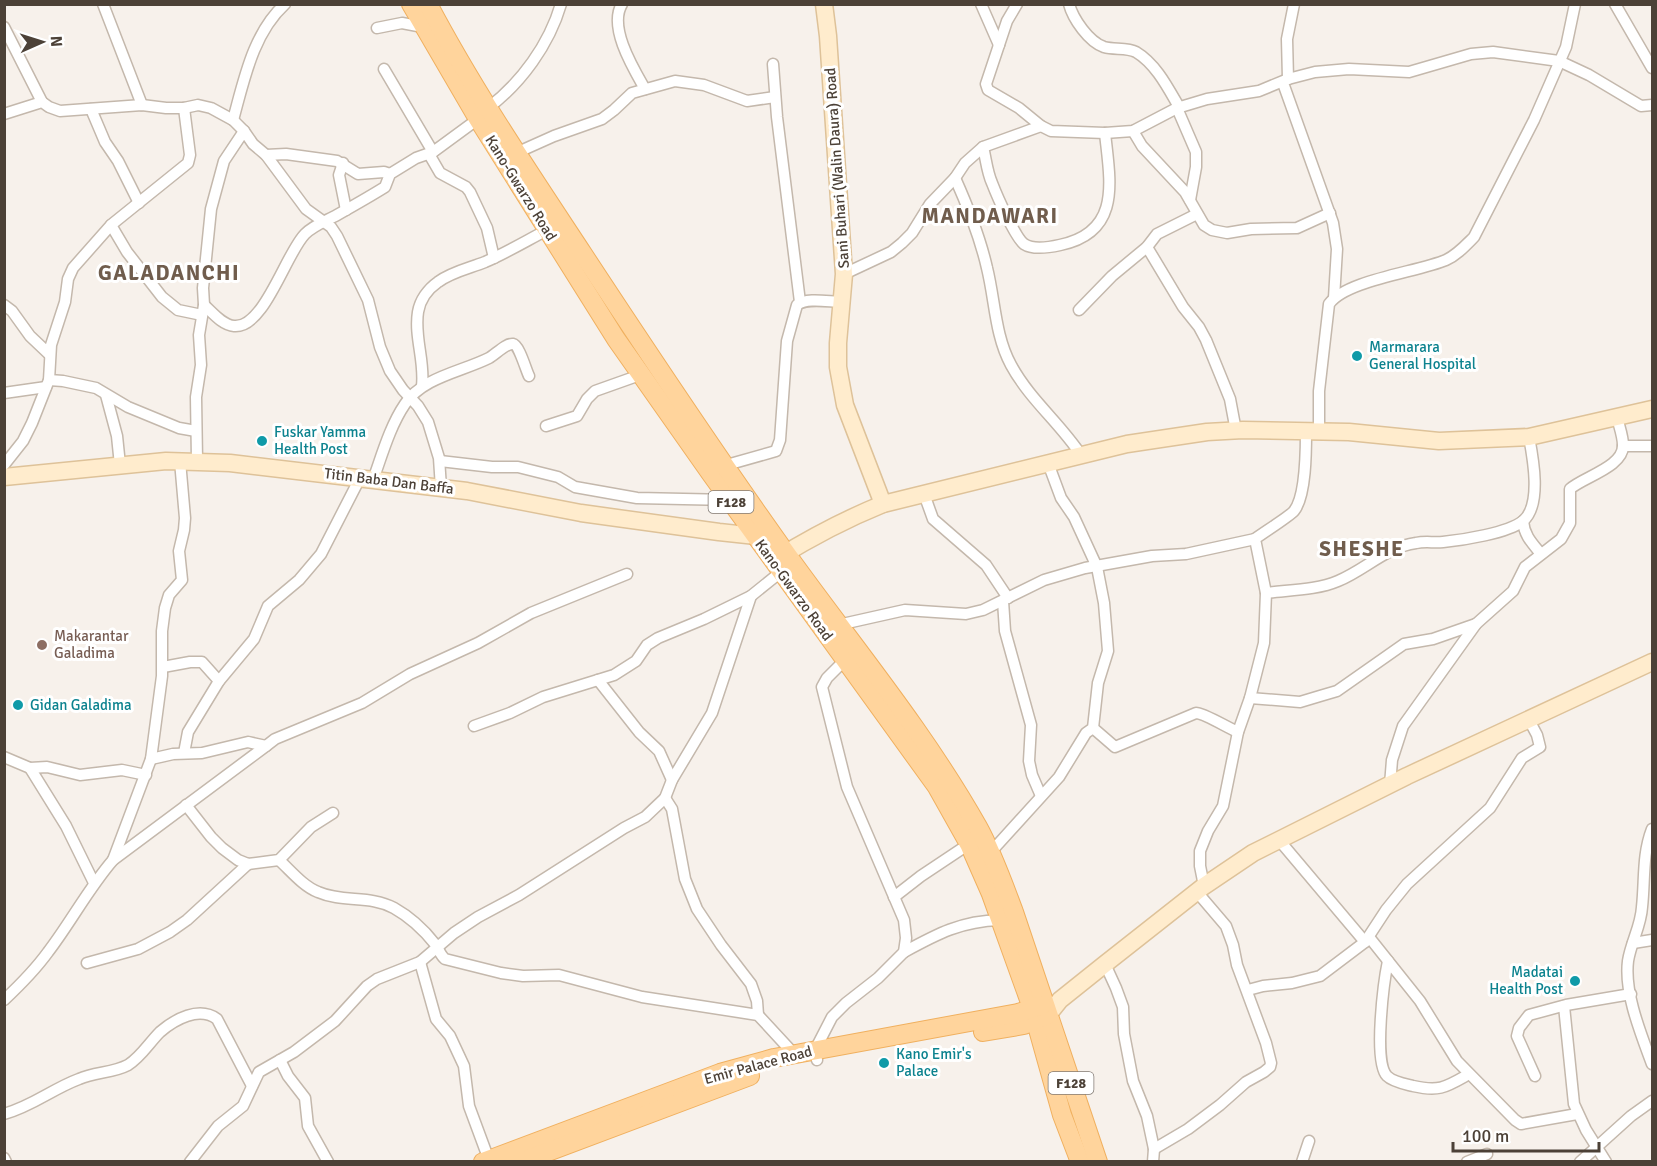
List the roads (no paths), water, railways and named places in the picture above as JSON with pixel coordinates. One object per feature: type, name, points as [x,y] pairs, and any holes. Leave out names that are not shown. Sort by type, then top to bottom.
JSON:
[{"type":"main road","name":"Kano-Gwarzo Road","points":[[411,4],[423,27],[483,114],[516,153],[604,303],[640,375],[730,500],[763,534]]},
{"type":"main road","name":"Kano-Gwarzo Road","points":[[428,4],[483,114],[546,230],[604,303],[723,466],[780,562],[845,660],[937,787],[969,844],[1000,920],[1044,1010]]},
{"type":"main road","name":"Sani Buhari (Walin Daura) Road","points":[[824,4],[844,274],[838,367],[845,405],[883,504]]},
{"type":"main road","points":[[780,562],[862,512],[883,504],[1127,444],[1236,430],[1349,432],[1439,441],[1529,437],[1653,409]]},
{"type":"main road","name":"Titin Baba Dan Baffa","points":[[4,477],[120,465],[198,460],[264,465],[441,488],[540,503],[581,513],[763,534]]},
{"type":"main road","name":"Kano-Gwarzo Road","points":[[780,562],[838,625],[904,712],[979,829],[1018,923],[1044,1010]]},
{"type":"main road","points":[[1044,1010],[1200,889],[1253,853],[1390,785],[1653,662]]},
{"type":"main road","name":"Emir Palace Road","points":[[521,1161],[736,1080],[816,1055],[1018,1013],[1044,1010]]},
{"type":"main road","name":"F128","points":[[1044,1010],[1062,1115],[1080,1161]]},
{"type":"main road","name":"F128","points":[[1044,1010],[1098,1161]]},
{"type":"main road","name":"Emir Palace Road","points":[[486,1161],[720,1073],[794,1054],[816,1055]]},
{"type":"street","points":[[103,4],[142,105]]},
{"type":"street","points":[[233,120],[256,46],[269,23],[285,4]]},
{"type":"street","points":[[111,225],[126,252],[162,297],[178,310],[203,310],[228,324],[237,326],[243,324],[265,305],[287,261],[303,237],[315,226],[385,187],[390,174],[416,158],[431,153],[507,94],[534,59],[551,31],[561,4]]},
{"type":"street","points":[[622,4],[616,14],[619,31],[629,60],[645,88]]},
{"type":"street","points":[[981,4],[999,45]]},
{"type":"street","points":[[1017,4],[1007,21],[986,80],[988,90],[1052,131],[1105,133],[1132,131],[1178,108],[1207,99],[1259,91],[1315,72],[1349,69],[1409,72],[1471,54],[1493,52],[1559,61],[1589,75],[1641,106],[1653,105]]},
{"type":"street","points":[[1069,4],[1074,18],[1095,43],[1104,47],[1130,50],[1144,59],[1163,79],[1196,152],[1196,167],[1190,200]]},
{"type":"street","points":[[1294,4],[1287,39],[1285,81],[1330,213],[1336,249],[1334,298]]},
{"type":"street","points":[[838,625],[905,610],[966,614],[983,610],[1044,580],[1152,556],[1186,554],[1255,539],[1294,512],[1303,485],[1313,432],[1329,304],[1334,298],[1384,277],[1445,261],[1460,252],[1474,237],[1534,120],[1566,47],[1575,4]]},
{"type":"street","points":[[1615,4],[1653,68]]},
{"type":"street","points":[[377,28],[402,23],[423,27]]},
{"type":"street","points":[[4,27],[42,102],[49,107],[60,111],[142,105],[184,108],[203,105],[233,120],[244,131],[253,144],[266,155],[306,209],[324,222],[337,236],[362,286],[380,347],[390,371],[428,422],[440,461],[441,488]]},
{"type":"street","points":[[723,466],[776,451],[780,440],[787,341],[797,305],[800,302],[773,64]]},
{"type":"street","points":[[384,69],[440,173],[466,187],[470,192],[487,228],[494,258]]},
{"type":"street","points":[[516,153],[554,136],[602,119],[614,111],[632,93],[675,81],[704,85],[747,101],[775,97]]},
{"type":"street","points":[[4,114],[42,102]]},
{"type":"street","points":[[4,465],[23,441],[36,416],[48,383],[51,365],[49,354],[65,302],[70,273],[111,225],[184,166],[189,159],[184,108]]},
{"type":"street","points":[[91,109],[105,142],[118,161],[139,203]]},
{"type":"street","points":[[844,274],[891,252],[902,243],[912,233],[927,208],[955,178],[965,163],[983,147],[1041,126]]},
{"type":"street","points":[[198,460],[196,388],[201,365],[199,335],[211,209],[224,160],[244,131]]},
{"type":"street","points":[[1132,131],[1142,146],[1185,192],[1204,225],[1212,230],[1227,233],[1260,228],[1297,228],[1330,213]]},
{"type":"street","points":[[983,147],[991,182],[1022,242],[1031,247],[1059,246],[1081,239],[1102,221],[1110,200],[1105,133]]},
{"type":"street","points":[[266,155],[293,154],[343,163],[358,174],[384,172],[390,174]]},
{"type":"street","points":[[343,163],[339,175],[346,210]]},
{"type":"street","points":[[955,178],[983,249],[998,328],[1011,365],[1040,407],[1071,440],[1081,455]]},
{"type":"street","points":[[1079,310],[1112,276],[1147,247],[1157,234],[1197,214]]},
{"type":"street","points":[[422,386],[416,329],[420,304],[427,292],[437,282],[494,258],[546,230]]},
{"type":"street","points":[[1147,247],[1206,340],[1230,399],[1236,430]]},
{"type":"street","points":[[800,302],[841,302]]},
{"type":"street","points":[[4,305],[12,311],[30,336],[49,354]]},
{"type":"street","points":[[184,753],[188,732],[219,681],[254,639],[268,606],[299,580],[321,554],[366,479],[405,404],[422,386],[491,357],[509,344],[518,347],[529,376]]},
{"type":"street","points":[[546,426],[577,416],[587,399],[595,391],[640,375]]},
{"type":"street","points":[[4,393],[63,381],[96,388],[106,395],[169,424],[196,431]]},
{"type":"street","points":[[106,395],[117,436],[120,465]]},
{"type":"street","points":[[1390,785],[1392,760],[1403,726],[1476,624],[1513,591],[1525,567],[1561,539],[1570,523],[1570,489],[1616,460],[1623,446],[1617,417]]},
{"type":"street","points":[[1529,437],[1533,458],[1533,495],[1532,504],[1523,520],[1523,530],[1541,554]]},
{"type":"street","points":[[1623,446],[1653,446]]},
{"type":"street","points":[[113,860],[151,759],[163,667],[162,631],[165,608],[169,595],[182,580],[179,551],[185,518],[180,461]]},
{"type":"street","points":[[440,461],[492,468],[518,467],[558,477],[575,487],[626,496],[730,500]]},
{"type":"street","points":[[990,853],[1059,777],[1086,733],[1093,728],[1098,683],[1105,667],[1108,651],[1104,603],[1097,567],[1074,517],[1061,498],[1048,463]]},
{"type":"street","points":[[924,494],[933,519],[986,565],[1006,600],[1005,631],[1031,725],[1029,761],[1041,796]]},
{"type":"street","points":[[1266,593],[1338,582],[1397,547],[1489,534],[1523,520]]},
{"type":"street","points":[[1154,1149],[1188,1129],[1246,1082],[1270,1067],[1271,1063],[1226,926],[1200,889],[1200,851],[1208,831],[1223,806],[1238,732],[1250,698],[1264,643],[1266,593],[1255,539]]},
{"type":"street","points":[[190,1161],[219,1126],[243,1106],[259,1072],[336,1021],[367,986],[377,979],[420,962],[478,917],[519,896],[624,828],[645,817],[665,798],[672,780],[712,713],[751,596],[780,562]]},
{"type":"street","points":[[4,1000],[24,982],[48,952],[94,883],[113,860],[275,739],[362,703],[410,674],[478,643],[531,613],[627,574]]},
{"type":"street","points":[[474,726],[510,713],[543,697],[624,670],[636,662],[647,645],[658,638],[704,620],[751,596]]},
{"type":"street","points":[[1250,698],[1300,702],[1337,691],[1404,644],[1433,639],[1476,624]]},
{"type":"street","points":[[845,660],[827,678],[822,687],[847,787],[904,920],[906,938],[903,952]]},
{"type":"street","points":[[163,667],[200,661],[205,663],[219,681]]},
{"type":"street","points":[[598,680],[639,732],[659,752],[672,780]]},
{"type":"street","points":[[1093,728],[1104,740],[1115,747],[1196,713],[1202,713],[1217,723],[1238,732]]},
{"type":"street","points":[[1248,990],[1320,976],[1367,939],[1407,884],[1490,808],[1522,758],[1540,747],[1529,720]]},
{"type":"street","points":[[151,759],[184,753],[202,753],[248,742],[266,746]]},
{"type":"street","points":[[4,757],[30,768],[47,767],[80,775],[122,770],[146,775]]},
{"type":"street","points":[[30,768],[66,826],[94,883]]},
{"type":"street","points":[[665,798],[672,809],[686,879],[697,909],[751,984],[757,1001],[758,1015]]},
{"type":"street","points":[[186,805],[222,848],[238,860],[248,864],[279,860],[311,827],[333,813]]},
{"type":"street","points":[[1653,829],[1646,844],[1642,908],[1627,974],[1638,1026],[1653,1064]]},
{"type":"street","points":[[1279,840],[1388,961],[1420,1001],[1457,1061],[1518,1123],[1577,1114]]},
{"type":"street","points":[[894,897],[969,844]]},
{"type":"street","points":[[279,860],[306,885],[319,893],[339,898],[368,899],[394,908],[415,922],[445,959],[501,973],[523,976],[559,975],[642,997],[758,1015],[794,1054]]},
{"type":"street","points":[[87,963],[138,949],[170,932],[187,920],[248,864]]},
{"type":"street","points":[[816,1055],[832,1017],[878,978],[903,952],[946,929],[978,920],[1000,920]]},
{"type":"street","points":[[1633,943],[1653,940]]},
{"type":"street","points":[[1388,961],[1383,982],[1380,1049],[1386,1075],[1400,1083],[1431,1090],[1446,1087],[1469,1074]]},
{"type":"street","points":[[420,962],[436,1018],[450,1036],[464,1066],[469,1106],[486,1161]]},
{"type":"street","points":[[1105,964],[1123,1006],[1124,1034],[1133,1081],[1147,1116],[1154,1149],[1153,1161]]},
{"type":"street","points":[[1535,1076],[1517,1036],[1519,1028],[1529,1015],[1631,994]]},
{"type":"street","points":[[1564,1006],[1574,1104],[1577,1114],[1606,1161]]},
{"type":"street","points":[[4,1114],[31,1105],[78,1079],[129,1064],[161,1032],[198,1012],[208,1013],[217,1019],[252,1086]]},
{"type":"street","points":[[280,1060],[288,1076],[306,1098],[310,1131],[328,1161]]},
{"type":"street","points":[[1580,1161],[1631,1116],[1653,1101]]},
{"type":"street","points":[[1302,1161],[1309,1141]]},
{"type":"street","points":[[1467,1161],[1487,1154]]},
{"type":"place","name":"Marmarara General Hospital","points":[[1357,356]]},
{"type":"place","name":"Fuskar Yamma Health Post","points":[[262,441]]},
{"type":"place","name":"Makarantar Galadima","points":[[42,645]]},
{"type":"place","name":"Gidan Galadima","points":[[18,705]]},
{"type":"place","name":"Madatai Health Post","points":[[1575,981]]},
{"type":"place","name":"Kano Emir's Palace","points":[[884,1063]]},
{"type":"district","name":"MANDAWARI","points":[[990,216]]},
{"type":"district","name":"GALADANCHI","points":[[169,273]]},
{"type":"district","name":"SHESHE","points":[[1362,549]]}]
